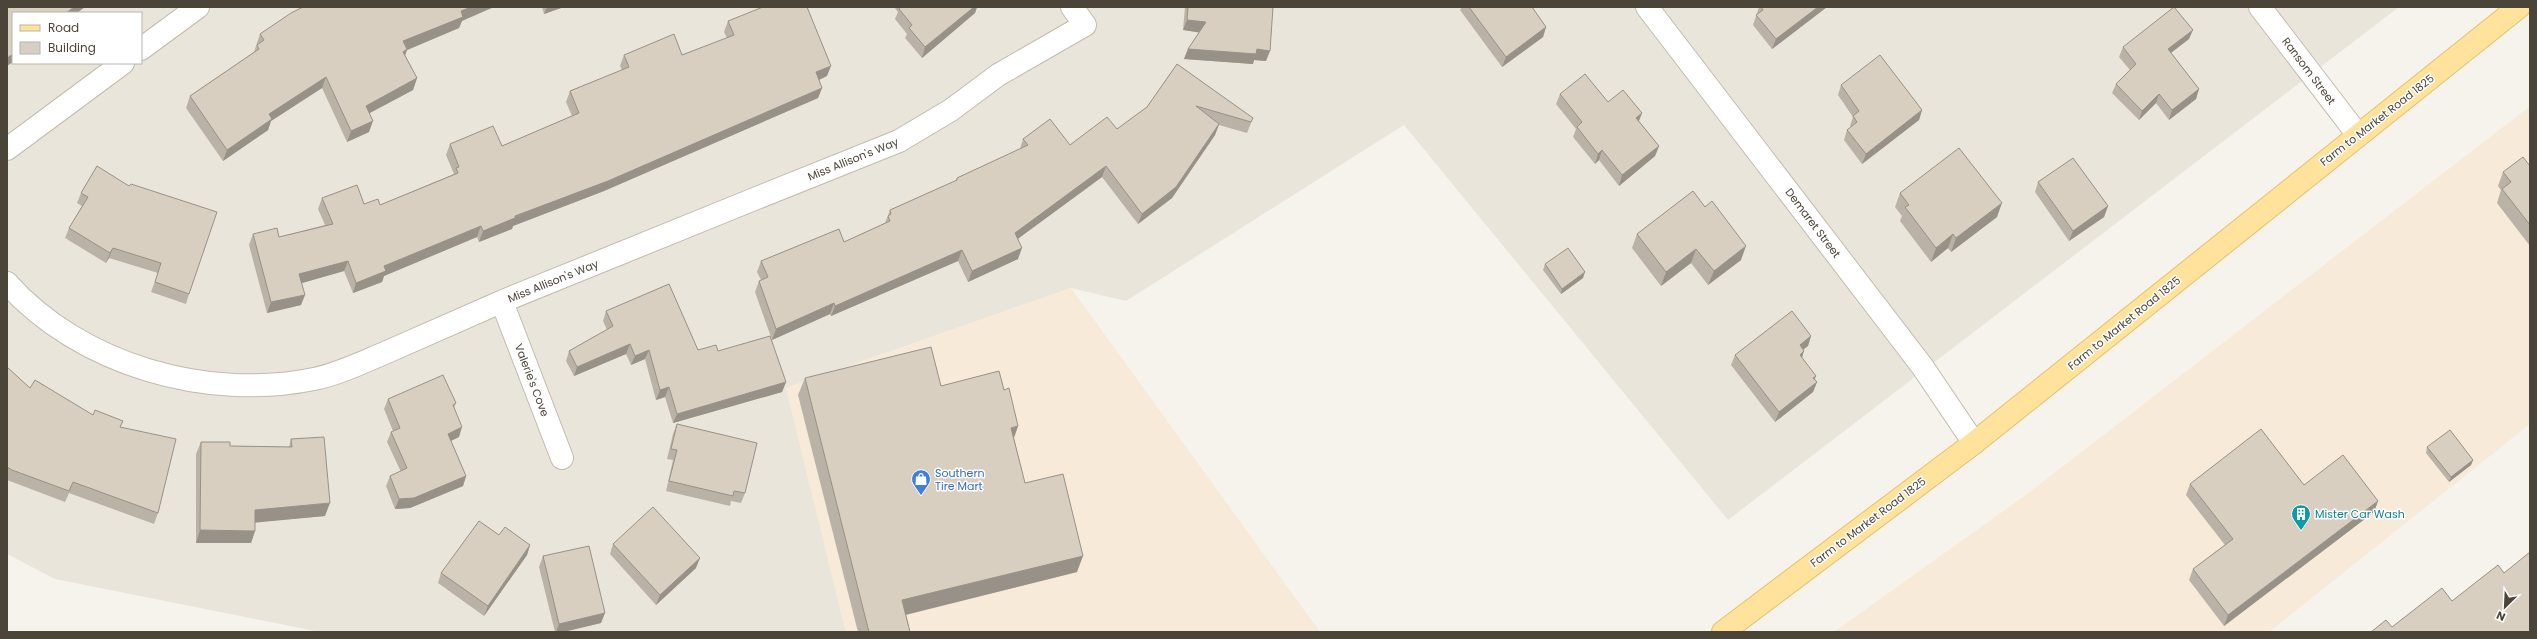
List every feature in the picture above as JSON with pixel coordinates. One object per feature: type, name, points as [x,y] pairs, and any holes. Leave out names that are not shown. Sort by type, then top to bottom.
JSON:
[{"type":"main road","name":"Farm to Market Road 1825","points":[[1723,632],[1974,442],[2519,7]]},
{"type":"street","points":[[142,48],[198,7]]},
{"type":"street","name":"Miss Allison's Way","points":[[7,283],[20,297],[67,334],[122,362],[149,371],[225,384],[275,384],[315,379],[355,366],[502,302],[899,141],[951,110],[998,75],[1085,24],[1072,7]]},
{"type":"street","name":"Demaret Street","points":[[1647,7],[1922,366],[1974,442]]},
{"type":"street","name":"Ransom Street","points":[[2260,7],[2358,135]]},
{"type":"street","points":[[7,149],[122,64]]},
{"type":"street","name":"Valerie's Cove","points":[[502,302],[562,458]]},
{"type":"shaded area","points":[[7,7],[2399,7],[1728,520],[1404,125],[1126,301],[1071,288],[786,388],[846,632],[320,632],[55,579],[7,554]]},
{"type":"shaded area","points":[[2529,107],[2530,424],[2269,632],[1834,632],[2027,494]]},
{"type":"shaded area","points":[[1071,288],[1320,632],[846,632],[786,388]]},
{"type":"building","points":[[7,7],[74,7],[67,12],[12,12],[12,55],[7,58]]},
{"type":"building","points":[[303,7],[471,7],[461,11],[463,17],[403,41],[407,49],[403,52],[417,78],[366,106],[373,121],[351,131],[326,77],[269,114],[272,119],[227,150],[190,96],[259,49],[257,45],[264,40],[260,34],[291,13]]},
{"type":"building","points":[[763,7],[807,7],[831,66],[816,72],[822,88],[608,181],[515,216],[515,218],[483,231],[481,226],[384,266],[386,271],[356,283],[348,261],[299,274],[305,295],[271,302],[253,234],[277,228],[279,237],[333,224],[322,198],[357,185],[364,204],[378,199],[380,205],[458,173],[456,168],[459,167],[450,144],[493,126],[502,146],[579,113],[570,91],[629,67],[624,55],[674,34],[682,55],[734,35],[728,21]]},
{"type":"building","points":[[901,7],[974,7],[925,47],[909,28],[912,25],[899,9]]},
{"type":"building","points":[[1188,7],[1273,7],[1270,51],[1257,49],[1256,54],[1188,49],[1206,22],[1187,20]]},
{"type":"building","points":[[1469,7],[1532,7],[1546,27],[1506,57]]},
{"type":"building","points":[[1761,7],[1818,7],[1776,39],[1756,15],[1763,10]]},
{"type":"building","points":[[2174,7],[2193,30],[2168,49],[2199,89],[2172,110],[2159,94],[2142,111],[2116,84],[2136,64],[2123,47]]},
{"type":"building","points":[[1880,55],[1922,110],[1866,154],[1847,130],[1857,122],[1853,116],[1859,111],[1841,85]]},
{"type":"building","points":[[1177,64],[1253,118],[1251,122],[1196,106],[1219,124],[1176,187],[1142,214],[1106,166],[1015,233],[1022,248],[972,271],[962,250],[835,306],[834,303],[776,329],[759,281],[768,277],[761,261],[839,229],[844,242],[890,221],[888,216],[891,214],[890,210],[957,180],[957,178],[1028,145],[1023,139],[1050,119],[1070,145],[1107,117],[1117,129],[1147,107]]},
{"type":"building","points":[[1585,74],[1608,102],[1623,90],[1642,113],[1636,118],[1659,146],[1622,175],[1602,150],[1598,154],[1577,127],[1582,122],[1560,94]]},
{"type":"building","points":[[1959,148],[2002,203],[1956,238],[1953,234],[1936,248],[1905,207],[1909,205],[1900,193]]},
{"type":"building","points":[[2523,157],[2530,166],[2530,225],[2502,189],[2511,182],[2503,172]]},
{"type":"building","points":[[2073,158],[2108,206],[2073,231],[2038,182]]},
{"type":"building","points":[[97,166],[129,186],[131,184],[217,212],[189,294],[155,282],[161,263],[113,248],[110,253],[69,228],[88,197],[81,193]]},
{"type":"building","points":[[1693,191],[1705,207],[1712,201],[1746,246],[1714,271],[1696,249],[1666,272],[1637,234]]},
{"type":"building","points":[[1568,248],[1585,272],[1562,289],[1545,264]]},
{"type":"building","points":[[669,284],[698,350],[716,345],[718,351],[770,336],[786,382],[677,414],[669,387],[660,390],[649,350],[635,356],[630,344],[577,367],[569,351],[613,326],[606,311]]},
{"type":"building","points":[[1792,311],[1811,336],[1800,345],[1804,351],[1800,355],[1816,376],[1813,378],[1817,382],[1779,412],[1735,355]]},
{"type":"building","name":"Southern Tire Mart","points":[[931,347],[941,386],[999,371],[1004,390],[1009,388],[1018,426],[1011,428],[1025,483],[1063,474],[1083,556],[902,600],[910,632],[869,632],[805,378]]},
{"type":"building","points":[[7,367],[30,388],[35,380],[93,415],[95,410],[123,421],[120,427],[176,439],[158,513],[73,482],[69,491],[7,467]]},
{"type":"building","points":[[443,375],[456,403],[453,405],[462,427],[448,434],[466,476],[414,498],[399,499],[390,476],[407,468],[391,432],[400,428],[388,399]]},
{"type":"building","points":[[677,424],[757,443],[745,493],[734,491],[733,496],[669,481],[677,450],[671,449]]},
{"type":"building","points":[[2261,429],[2304,485],[2343,455],[2378,501],[2228,615],[2193,569],[2233,539],[2190,484]]},
{"type":"building","points":[[2450,430],[2473,460],[2451,477],[2427,447]]},
{"type":"building","points":[[324,437],[330,503],[255,510],[255,531],[200,530],[201,442],[230,442],[230,446],[292,447],[291,439]]},
{"type":"building","points":[[653,507],[700,558],[660,595],[613,544]]},
{"type":"building","points":[[479,521],[499,535],[505,527],[530,545],[488,606],[441,573]]},
{"type":"building","points":[[589,546],[605,613],[559,624],[543,556]]},
{"type":"building","points":[[2530,552],[2530,632],[2371,632],[2386,620],[2392,627],[2442,588],[2452,601],[2498,565],[2504,573]]},
{"type":"place","name":"Southern Tire Mart","points":[[921,496]]},
{"type":"place","name":"Mister Car Wash","points":[[2301,531]]}]
